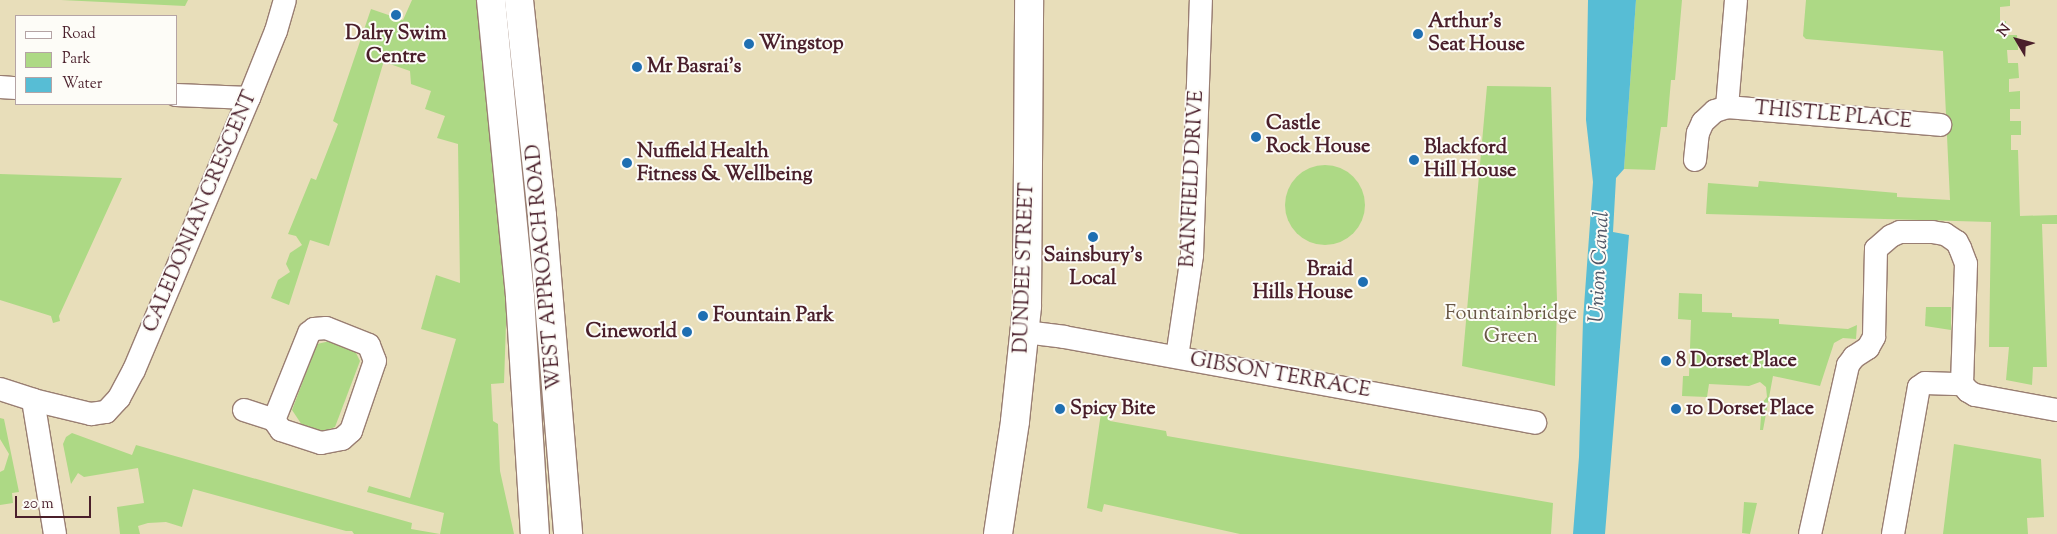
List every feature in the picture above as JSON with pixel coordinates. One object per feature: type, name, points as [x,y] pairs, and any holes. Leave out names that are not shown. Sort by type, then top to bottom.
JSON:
[{"type":"street","name":"CALEDONIAN CRESCENT","points":[[33,400],[82,414],[100,414],[111,408],[128,385],[249,98],[276,31],[285,0]]},
{"type":"street","name":"WEST APPROACH ROAD","points":[[491,0],[520,297],[536,511],[535,534]]},
{"type":"street","name":"WEST APPROACH ROAD","points":[[519,0],[542,216],[568,534]]},
{"type":"street","name":"DUNDEE STREET","points":[[998,534],[1010,466],[1025,332],[1028,244],[1029,0]]},
{"type":"street","name":"BAINFIELD DRIVE","points":[[1177,357],[1192,255],[1201,0]]},
{"type":"street","points":[[1695,160],[1698,133],[1703,122],[1715,111],[1727,107],[1736,0]]},
{"type":"street","points":[[0,87],[15,88]]},
{"type":"street","points":[[178,95],[249,98]]},
{"type":"street","name":"THISTLE PLACE","points":[[1727,107],[1940,125]]},
{"type":"street","points":[[1810,534],[1848,365],[1854,357],[1868,348],[1874,337],[1876,249],[1891,236],[1900,232],[1944,234],[1956,242],[1960,248],[1966,264],[1962,384],[1968,391],[1975,395],[2057,410]]},
{"type":"street","points":[[244,410],[274,420],[281,430],[320,442],[334,442],[346,437],[352,431],[375,361],[369,344],[326,328],[314,329],[309,333],[274,420]]},
{"type":"street","name":"GIBSON TERRACE","points":[[1025,332],[1064,336],[1535,423]]},
{"type":"street","points":[[1893,534],[1919,387],[1925,383],[1962,384]]},
{"type":"street","points":[[0,389],[33,400],[54,534]]},
{"type":"green space","points":[[61,0],[188,0],[185,6]]},
{"type":"green space","points":[[412,0],[477,0],[507,294],[504,383],[491,384],[493,421],[498,424],[500,471],[514,534],[440,534],[444,513],[367,492],[369,486],[410,498],[456,339],[421,329],[436,275],[460,283],[458,144],[437,138],[445,116],[425,109],[431,91],[411,84],[410,71],[387,63],[383,64],[329,246],[310,240],[289,305],[271,298],[278,280],[290,272],[286,264],[290,253],[302,245],[296,236],[288,234],[311,178],[316,180],[338,124],[333,121],[371,9],[403,20]]},
{"type":"green space","points":[[1636,0],[1682,0],[1675,80],[1671,80],[1667,127],[1661,127],[1655,170],[1624,169]]},
{"type":"green space","points":[[1806,0],[2010,0],[2010,6],[2000,7],[2000,21],[2006,21],[2006,35],[2017,35],[2018,50],[2007,50],[2008,63],[2018,63],[2019,78],[2009,79],[2009,92],[2020,91],[2020,109],[2010,109],[2010,121],[2021,121],[2021,135],[2011,135],[2011,150],[2018,150],[2020,216],[2057,215],[2057,224],[2042,224],[2047,367],[2033,367],[2032,385],[2006,380],[2009,347],[1989,347],[1991,222],[1706,214],[1708,183],[1758,187],[1759,181],[1897,193],[1897,197],[1950,200],[1943,51],[1806,39],[1803,36]]},
{"type":"green space","name":"Fountainbridge Green","points":[[1487,86],[1551,87],[1557,301],[1555,386],[1462,366]]},
{"type":"green space","points":[[1325,165],[1340,168],[1353,177],[1362,190],[1365,205],[1362,220],[1353,233],[1340,242],[1325,245],[1310,242],[1297,233],[1288,220],[1285,205],[1288,190],[1297,177],[1310,168]]},
{"type":"green space","points":[[0,174],[122,178],[59,316],[60,321],[53,323],[51,316],[0,300]]},
{"type":"green space","points":[[1679,293],[1702,294],[1702,312],[1732,313],[1732,317],[1779,319],[1779,324],[1848,329],[1857,325],[1856,339],[1843,338],[1834,343],[1820,386],[1773,376],[1763,430],[1760,430],[1762,403],[1767,397],[1766,387],[1760,382],[1749,386],[1709,384],[1707,397],[1682,396],[1683,376],[1689,376],[1691,320],[1678,319]]},
{"type":"green space","points":[[1926,307],[1951,307],[1951,330],[1925,326]]},
{"type":"green space","points":[[330,341],[355,351],[360,361],[335,427],[324,431],[315,431],[302,425],[292,410],[317,344]]},
{"type":"green space","points":[[1101,413],[1111,415],[1110,421],[1166,431],[1167,436],[1553,503],[1551,534],[1240,534],[1104,504],[1102,512],[1087,508]]},
{"type":"green space","points":[[0,418],[4,419],[19,492],[12,493],[13,503],[0,505],[0,472],[4,470],[9,454],[0,439]]},
{"type":"green space","points":[[72,433],[132,455],[136,445],[412,523],[411,529],[440,534],[354,534],[352,531],[346,531],[193,489],[182,527],[166,522],[148,523],[138,526],[140,534],[120,534],[117,507],[144,503],[138,468],[84,477],[78,473],[71,484],[63,444],[66,437]]},
{"type":"green space","points":[[1954,444],[2041,459],[2044,517],[2027,518],[2028,534],[1943,534]]},
{"type":"green space","points":[[1744,502],[1757,503],[1750,534],[1742,533]]},
{"type":"water","name":"Union Canal","points":[[1588,0],[1636,0],[1624,169],[1616,178],[1613,232],[1629,235],[1605,534],[1573,534],[1579,457],[1583,320],[1593,182],[1586,120]]},
{"type":"place","name":"Dalry Swim Centre","points":[[396,15]]},
{"type":"place","name":"Arthur's Seat House","points":[[1418,34]]},
{"type":"place","name":"Wingstop","points":[[749,44]]},
{"type":"place","name":"Mr Basrai's","points":[[637,67]]},
{"type":"place","name":"Castle Rock House","points":[[1256,137]]},
{"type":"place","name":"Blackford Hill House","points":[[1414,160]]},
{"type":"place","name":"Nuffield Health Fitness & Wellbeing","points":[[627,163]]},
{"type":"place","name":"Sainsbury's Local","points":[[1093,237]]},
{"type":"place","name":"Braid Hills House","points":[[1363,282]]},
{"type":"place","name":"Fountain Park","points":[[703,316]]},
{"type":"place","name":"Cineworld","points":[[687,332]]},
{"type":"place","name":"8 Dorset Place","points":[[1666,361]]},
{"type":"place","name":"Spicy Bite","points":[[1060,409]]},
{"type":"place","name":"10 Dorset Place","points":[[1676,409]]}]
